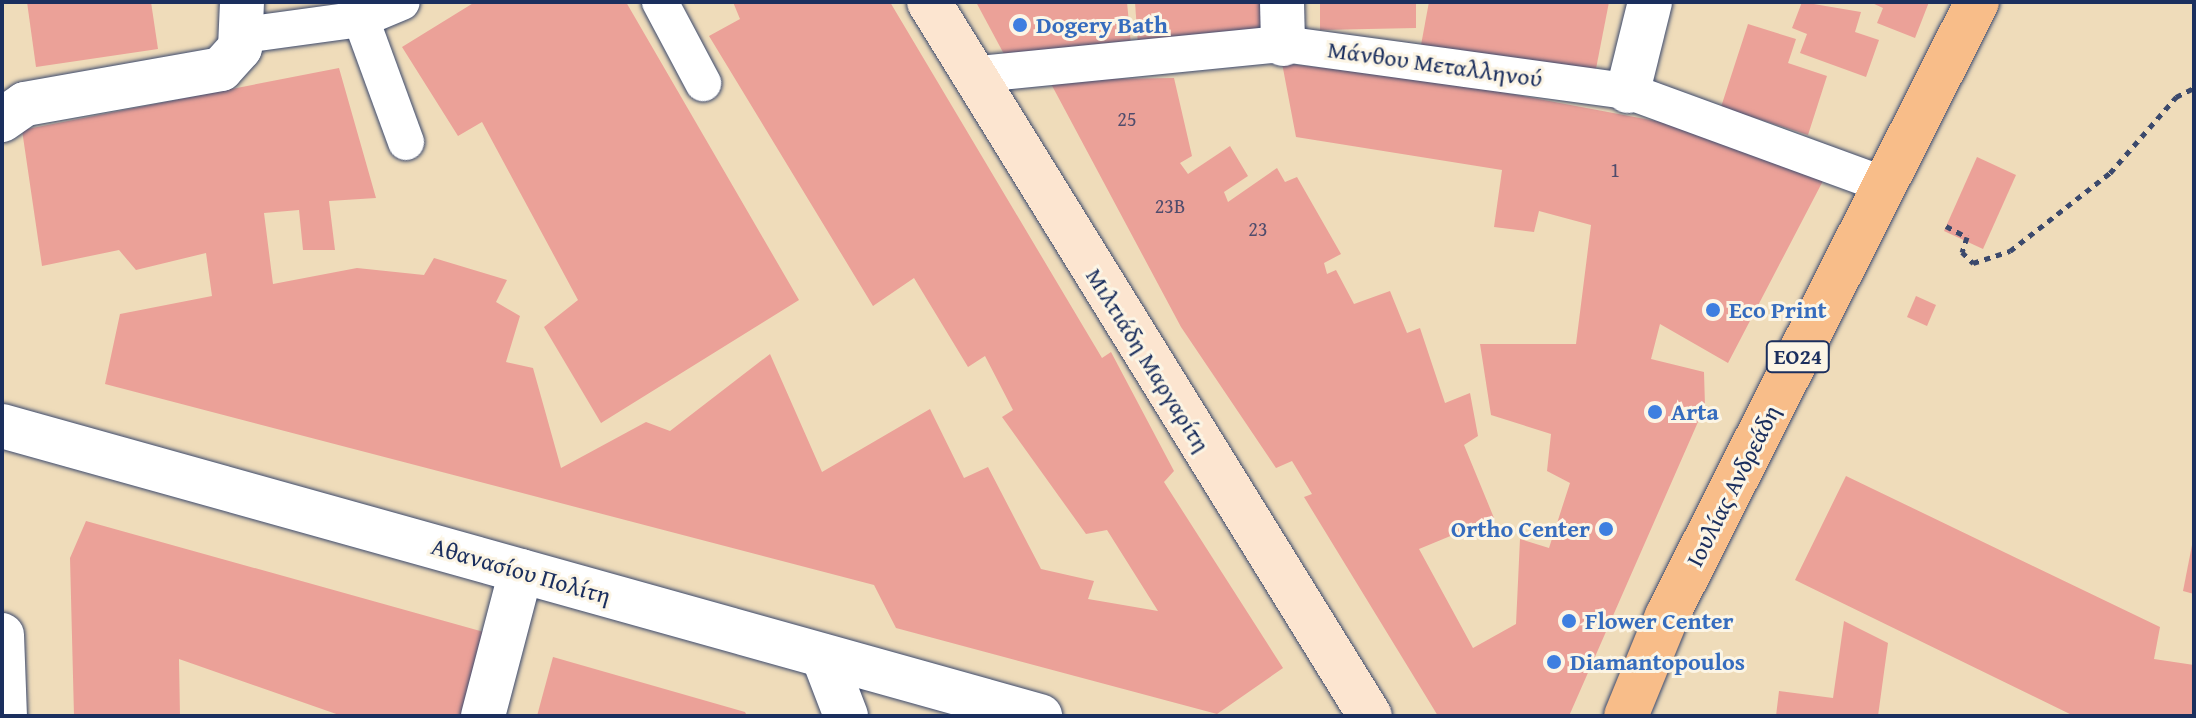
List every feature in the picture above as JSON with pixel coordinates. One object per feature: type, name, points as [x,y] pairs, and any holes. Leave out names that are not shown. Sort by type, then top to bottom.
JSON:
[{"type":"main road","name":"Μιλτιάδη Μαργαρίτη","points":[[929,2],[970,75],[1370,716]]},
{"type":"main road","name":"Ιουλίας Ανδρεάδη","points":[[1626,716],[1655,639],[1977,2]]},
{"type":"street","points":[[1628,91],[1650,2]]},
{"type":"street","points":[[2,120],[25,104],[207,74],[235,58],[243,18]]},
{"type":"street","name":"Αθανασίου Πολίτη","points":[[2,426],[1040,716]]},
{"type":"street","points":[[483,716],[521,571]]},
{"type":"street","points":[[2,635],[5,716]]},
{"type":"street","points":[[823,656],[846,716]]},
{"type":"lane","points":[[243,18],[361,19],[402,2]]},
{"type":"lane","points":[[660,2],[703,83]]},
{"type":"lane","points":[[361,19],[406,142]]},
{"type":"lane","name":"Μάνθου Μεταλληνού","points":[[970,75],[1282,23],[1628,91],[1885,185]]},
{"type":"path","points":[[1946,226],[1967,237],[1962,252],[1973,263],[2010,251],[2110,173],[2176,97],[2194,88]]},
{"type":"building","points":[[27,2],[151,2],[158,49],[36,67]]},
{"type":"building","points":[[475,2],[626,2],[799,300],[601,423],[544,327],[578,300],[482,122],[458,136],[402,47]]},
{"type":"building","points":[[733,2],[890,2],[1102,358],[1111,352],[1174,471],[1164,482],[1283,668],[1217,714],[896,628],[874,585],[105,384],[120,314],[212,296],[206,253],[136,270],[119,250],[42,266],[22,130],[339,68],[376,198],[329,201],[335,250],[303,250],[299,210],[264,213],[273,284],[357,268],[424,275],[434,258],[507,280],[496,302],[520,316],[506,362],[533,368],[561,468],[646,422],[670,431],[770,354],[822,472],[930,409],[964,478],[988,467],[1041,569],[1094,581],[1088,599],[1158,611],[1107,530],[1086,534],[1002,417],[1013,410],[985,356],[968,367],[914,278],[873,306],[709,36],[740,19]]},
{"type":"building","points":[[976,2],[1127,2],[1131,45],[1005,56]]},
{"type":"building","points":[[1135,2],[1268,2],[1270,37],[1138,45]]},
{"type":"building","points":[[1320,2],[1416,2],[1416,28],[1320,30]]},
{"type":"building","points":[[1429,2],[1609,2],[1594,79],[1421,45]]},
{"type":"building","points":[[1802,2],[1861,12],[1855,32],[1879,40],[1866,77],[1800,53],[1807,34],[1792,28]]},
{"type":"building","points":[[1870,2],[1929,2],[1915,38],[1877,23],[1883,8]]},
{"type":"building","points":[[1748,24],[1796,39],[1788,63],[1827,76],[1808,135],[1721,107]]},
{"type":"building","points":[[1282,63],[1459,84],[1693,128],[1825,177],[1728,363],[1660,324],[1651,359],[1704,372],[1705,406],[1569,716],[1438,716],[1304,497],[1312,494],[1292,461],[1276,468],[1181,327],[1049,80],[1174,78],[1192,156],[1180,163],[1188,174],[1230,146],[1248,176],[1224,192],[1228,202],[1277,168],[1285,182],[1297,177],[1341,254],[1324,263],[1327,274],[1336,270],[1354,304],[1390,291],[1407,333],[1420,328],[1445,403],[1470,393],[1478,436],[1464,445],[1494,518],[1419,549],[1473,648],[1516,624],[1520,539],[1549,548],[1570,483],[1547,471],[1551,434],[1491,415],[1480,344],[1576,344],[1591,225],[1539,211],[1534,232],[1494,227],[1502,170],[1296,137]]},
{"type":"building","points":[[1977,157],[2016,175],[1983,249],[1944,231]]},
{"type":"building","points":[[1916,296],[1936,305],[1927,326],[1907,317]]},
{"type":"building","points":[[1846,476],[2160,627],[2154,659],[2194,665],[2194,716],[2074,716],[1795,580]]},
{"type":"building","points":[[86,521],[491,634],[466,716],[342,716],[179,659],[180,716],[74,716],[70,558]]},
{"type":"building","points":[[2194,540],[2194,594],[2183,591]]},
{"type":"building","points":[[1844,621],[1888,643],[1878,716],[1776,716],[1779,691],[1833,698]]},
{"type":"building","points":[[553,657],[745,712],[747,716],[537,716]]},
{"type":"place","name":"Dogery Bath","points":[[1020,25]]},
{"type":"place","name":"Eco Print","points":[[1713,310]]},
{"type":"place","name":"Arta","points":[[1655,412]]},
{"type":"place","name":"Ortho Center","points":[[1606,529]]},
{"type":"place","name":"Flower Center","points":[[1569,621]]},
{"type":"place","name":"Diamantopoulos","points":[[1554,662]]}]
